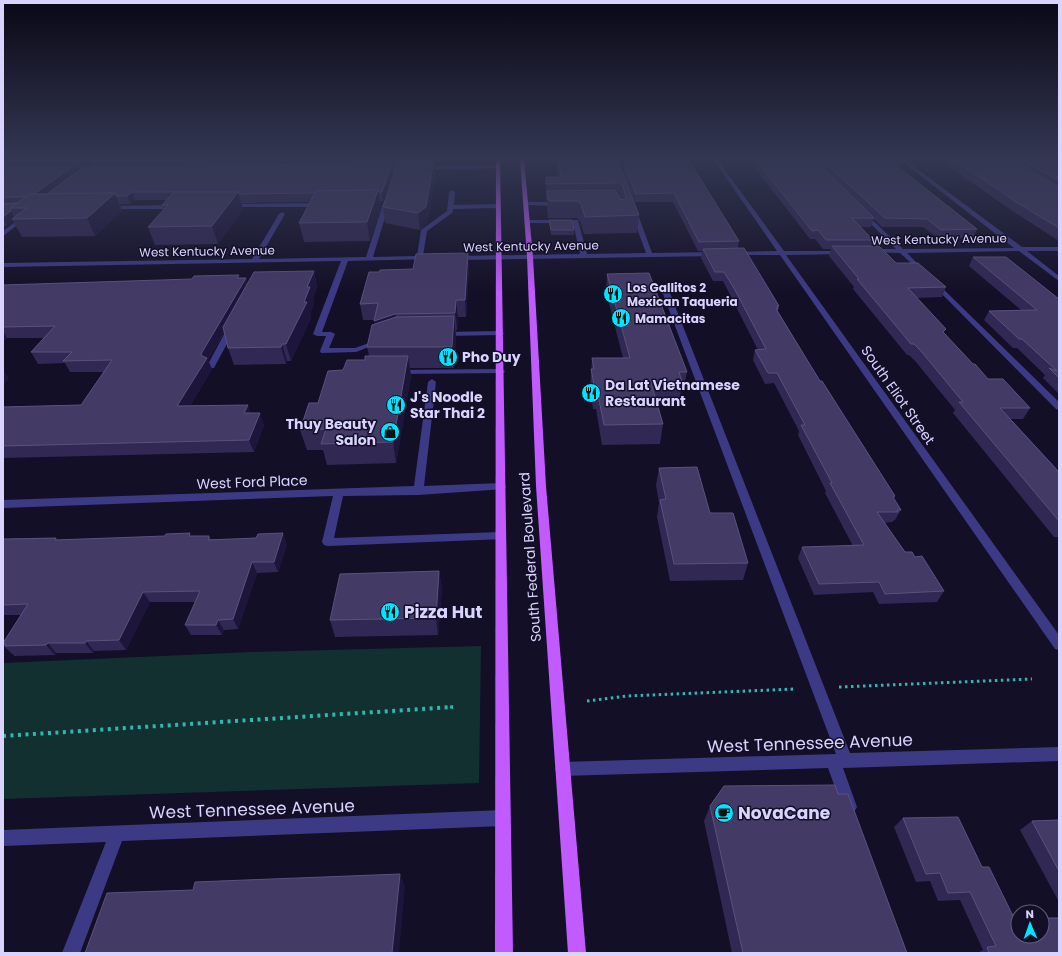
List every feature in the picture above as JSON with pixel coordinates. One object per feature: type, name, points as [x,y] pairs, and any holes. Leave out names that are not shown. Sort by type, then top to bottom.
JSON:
[{"type":"main road","name":"South Federal Boulevard","points":[[526,204],[541,486],[577,953]]},
{"type":"main road","name":"South Federal Boulevard","points":[[498,206],[501,371],[504,953]]},
{"type":"street","points":[[369,259],[386,204],[379,205]]},
{"type":"street","points":[[420,258],[424,230],[450,212],[451,204]]},
{"type":"street","points":[[526,204],[570,204]]},
{"type":"street","points":[[631,204],[650,255]]},
{"type":"street","name":"South Eliot Street","points":[[747,204],[1059,646]]},
{"type":"street","points":[[960,204],[1059,279]]},
{"type":"street","points":[[220,206],[331,205]]},
{"type":"street","points":[[451,207],[498,206]]},
{"type":"street","points":[[100,208],[180,207]]},
{"type":"street","points":[[858,208],[1059,407]]},
{"type":"street","points":[[3,234],[31,213]]},
{"type":"street","points":[[254,261],[282,214]]},
{"type":"street","points":[[527,222],[576,221],[584,256]]},
{"type":"street","name":"West Kentucky Avenue","points":[[862,252],[1059,248]]},
{"type":"street","name":"West Kentucky Avenue","points":[[728,254],[854,252]]},
{"type":"street","name":"West Kentucky Avenue","points":[[450,258],[720,254]]},
{"type":"street","name":"West Kentucky Avenue","points":[[3,265],[254,261],[267,264],[369,259],[435,258]]},
{"type":"street","points":[[345,260],[317,334],[331,334],[324,351],[349,354],[384,339]]},
{"type":"street","points":[[638,275],[666,293],[839,761],[854,820]]},
{"type":"street","points":[[211,366],[236,320]]},
{"type":"street","points":[[435,334],[500,333]]},
{"type":"street","points":[[391,372],[501,371]]},
{"type":"street","points":[[418,491],[432,382]]},
{"type":"street","name":"West Ford Place","points":[[3,504],[501,487]]},
{"type":"street","points":[[339,493],[328,542],[502,536]]},
{"type":"street","name":"West Tennessee Avenue","points":[[562,769],[1059,754]]},
{"type":"street","name":"West Tennessee Avenue","points":[[3,838],[503,818]]},
{"type":"street","points":[[71,953],[117,834]]},
{"type":"path","points":[[3,736],[453,707]]},
{"type":"green space","points":[[481,646],[479,783],[3,799],[3,663],[252,652]]},
{"type":"building","points":[[3,204],[16,204],[10,208],[11,211],[3,217]]},
{"type":"building","points":[[16,204],[103,204],[87,218],[12,219],[27,208],[10,208]]},
{"type":"building","points":[[163,204],[229,204],[212,226],[148,227],[168,205],[162,205]]},
{"type":"building","points":[[309,204],[373,204],[367,222],[299,223]]},
{"type":"building","points":[[384,204],[427,204],[426,207],[418,213],[383,207]]},
{"type":"building","points":[[581,204],[635,204],[639,215],[585,217]]},
{"type":"building","points":[[679,204],[716,204],[739,241],[699,242]]},
{"type":"building","points":[[790,204],[859,204],[874,218],[852,218],[873,240],[826,240],[818,230],[812,231]]},
{"type":"building","points":[[869,204],[945,204],[977,229],[941,230],[927,219],[885,218]]},
{"type":"building","points":[[1019,204],[1059,204],[1059,228]]},
{"type":"building","points":[[549,220],[572,220],[574,230],[551,230]]},
{"type":"building","points":[[832,246],[879,246],[896,263],[918,263],[946,287],[908,288],[946,329],[943,332],[988,379],[1003,379],[1030,408],[1000,408],[1059,472],[1059,521],[959,402],[963,402],[921,351],[914,344],[911,344],[857,279],[859,279]]},
{"type":"building","points":[[744,248],[779,306],[777,306],[778,309],[776,309],[820,381],[822,381],[895,496],[893,497],[901,510],[897,510],[898,512],[877,512],[905,552],[912,552],[915,557],[922,556],[944,591],[885,594],[879,582],[819,584],[802,547],[864,545],[830,483],[832,483],[801,425],[805,425],[777,373],[768,373],[755,350],[766,349],[735,290],[724,272],[715,272],[703,249]]},
{"type":"building","points":[[468,253],[465,300],[456,300],[455,313],[395,314],[374,321],[378,303],[360,304],[369,272],[379,272],[380,270],[413,269],[416,254]]},
{"type":"building","points":[[973,257],[1006,257],[1059,299],[1059,378],[1049,368],[1057,371],[989,311],[1037,310]]},
{"type":"building","points":[[314,271],[307,287],[310,287],[304,302],[307,302],[286,344],[282,344],[281,347],[228,348],[223,327],[254,272]]},
{"type":"building","points":[[649,273],[687,372],[679,372],[682,382],[651,383],[663,424],[604,425],[591,369],[594,369],[592,358],[630,358],[607,274]]},
{"type":"building","points":[[239,275],[237,278],[246,278],[201,354],[207,358],[177,406],[248,405],[244,413],[260,413],[249,440],[3,446],[3,407],[81,405],[112,360],[63,361],[72,352],[31,352],[55,326],[3,327],[3,285],[192,279],[194,276]]},
{"type":"building","points":[[454,316],[452,347],[367,347],[372,325],[396,317]]},
{"type":"building","points":[[365,356],[408,356],[393,442],[321,444],[326,429],[300,430],[309,403],[318,403],[328,371],[343,370],[347,360],[365,360]]},
{"type":"building","points":[[697,467],[710,513],[733,513],[748,563],[674,564],[660,500],[666,499],[659,468]]},
{"type":"building","points":[[190,533],[189,536],[209,536],[208,540],[256,538],[258,534],[283,533],[274,562],[252,562],[233,619],[218,620],[216,625],[185,625],[200,591],[143,592],[119,640],[86,641],[85,643],[48,643],[46,645],[5,646],[6,644],[3,644],[28,604],[3,605],[3,539],[56,538],[55,540],[165,536],[166,534]]},
{"type":"building","points":[[439,571],[436,618],[330,620],[340,574]]},
{"type":"building","points":[[835,785],[838,794],[848,794],[907,953],[743,953],[710,806],[724,786]]},
{"type":"building","points":[[958,817],[982,867],[989,867],[1010,910],[1010,944],[1050,944],[1050,918],[1059,918],[1059,953],[989,953],[987,947],[996,946],[970,892],[948,893],[940,873],[926,874],[903,818]]},
{"type":"building","points":[[1059,820],[1059,871],[1032,821]]},
{"type":"building","points":[[400,874],[392,953],[85,953],[107,893],[193,890],[195,882]]},
{"type":"place","name":"Los Gallitos 2 Mexican Taqueria","points":[[613,294]]},
{"type":"place","name":"Mamacitas","points":[[621,318]]},
{"type":"place","name":"Pho Duy","points":[[448,357]]},
{"type":"place","name":"Da Lat Vietnamese Restaurant","points":[[591,393]]},
{"type":"place","name":"J's Noodle Star Thai 2","points":[[396,405]]},
{"type":"place","name":"Thuy Beauty Salon","points":[[390,432]]},
{"type":"place","name":"Pizza Hut","points":[[390,612]]},
{"type":"place","name":"NovaCane","points":[[724,813]]}]
